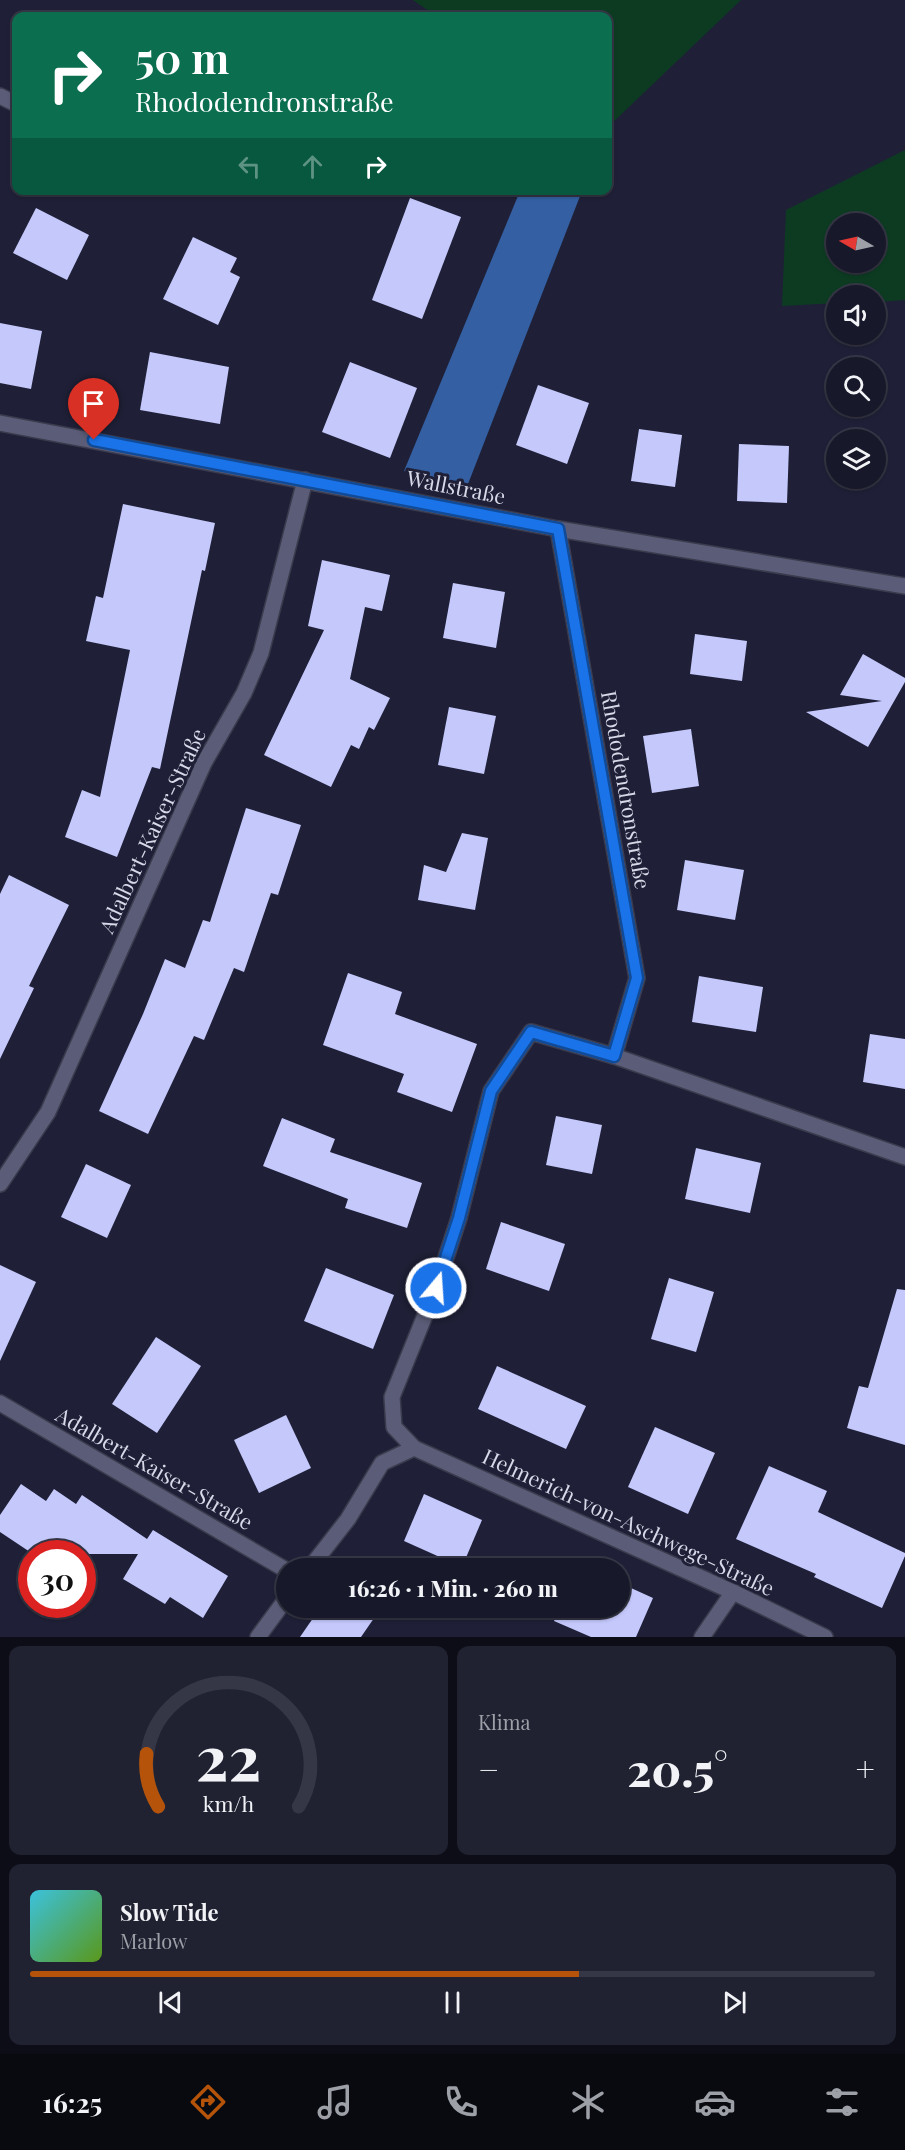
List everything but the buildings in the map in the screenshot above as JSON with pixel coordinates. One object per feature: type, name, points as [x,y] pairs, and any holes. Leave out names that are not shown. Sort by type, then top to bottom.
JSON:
[{"type":"street","name":"Wallstraße","points":[[0,423],[558,529],[905,586]]},
{"type":"street","name":"Adalbert-Kaiser-Straße","points":[[0,1184],[48,1112],[204,763],[244,693],[261,653],[305,480]]},
{"type":"street","name":"Rhododendronstraße","points":[[558,529],[637,978],[614,1056]]},
{"type":"street","points":[[318,1558],[348,1519],[382,1463],[414,1448],[394,1426],[392,1397],[436,1288],[459,1218],[491,1091],[531,1032],[614,1056],[905,1157]]},
{"type":"street","name":"Adalbert-Kaiser-Straße","points":[[0,1403],[276,1564]]},
{"type":"street","name":"Helmerich-von-Aschwege-Straße","points":[[414,1448],[825,1637]]},
{"type":"street","points":[[702,1637],[733,1593]]},
{"type":"street","points":[[258,1637],[276,1613]]},
{"type":"green space","points":[[413,0],[741,0],[612,123],[612,12],[430,12]]},
{"type":"green space","points":[[905,150],[905,300],[886,301],[886,285],[826,285],[826,304],[782,306],[786,210]]},
{"type":"water","points":[[518,195],[580,195],[468,484],[404,471]]},
{"type":"route","points":[[94,440],[558,529],[637,978],[614,1056],[531,1032],[491,1091],[459,1218],[436,1288]]}]
